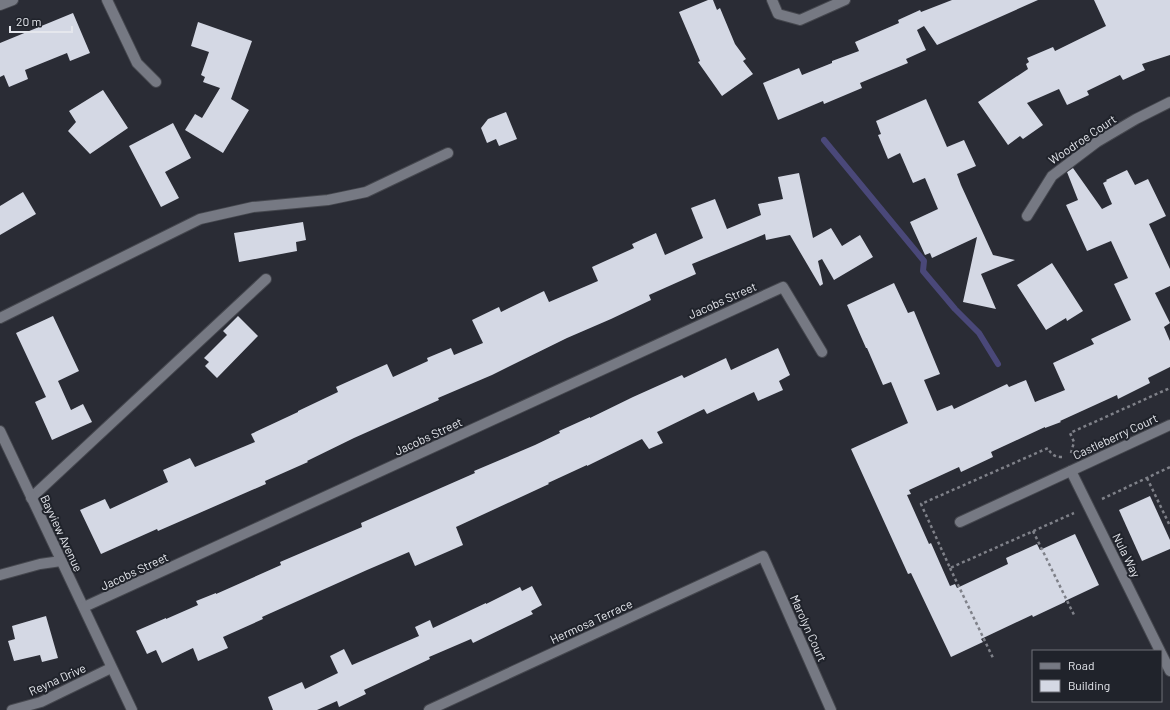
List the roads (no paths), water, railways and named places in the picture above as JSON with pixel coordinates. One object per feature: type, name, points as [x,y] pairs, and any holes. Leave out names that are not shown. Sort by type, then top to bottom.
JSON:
[{"type":"street","points":[[1,3],[13,0]]},
{"type":"street","points":[[108,0],[137,63],[156,82]]},
{"type":"street","points":[[772,0],[778,14],[800,20],[846,0]]},
{"type":"street","name":"Woodroe Court","points":[[1027,216],[1052,176],[1097,142],[1136,119],[1170,102]]},
{"type":"street","points":[[0,318],[200,219],[253,207],[328,200],[366,192],[448,153]]},
{"type":"street","points":[[32,498],[266,279]]},
{"type":"street","name":"Jacobs Street","points":[[84,607],[783,287],[822,352]]},
{"type":"street","name":"Castleberry Court","points":[[960,522],[1170,425]]},
{"type":"street","name":"Bayview Avenue","points":[[0,431],[132,710]]},
{"type":"street","name":"Nula Way","points":[[1071,471],[1160,650]]},
{"type":"street","name":"Hermosa Terrace","points":[[429,710],[763,556]]},
{"type":"street","name":"Marolyn Court","points":[[763,556],[830,710]]},
{"type":"street","points":[[0,575],[40,564],[61,561]]},
{"type":"street","name":"Nula Way","points":[[1162,654],[1170,671]]},
{"type":"street","name":"Reyna Drive","points":[[12,710],[41,702],[111,668]]},
{"type":"waterway","points":[[824,140],[924,261],[923,271],[955,309],[979,333],[998,364]]}]
